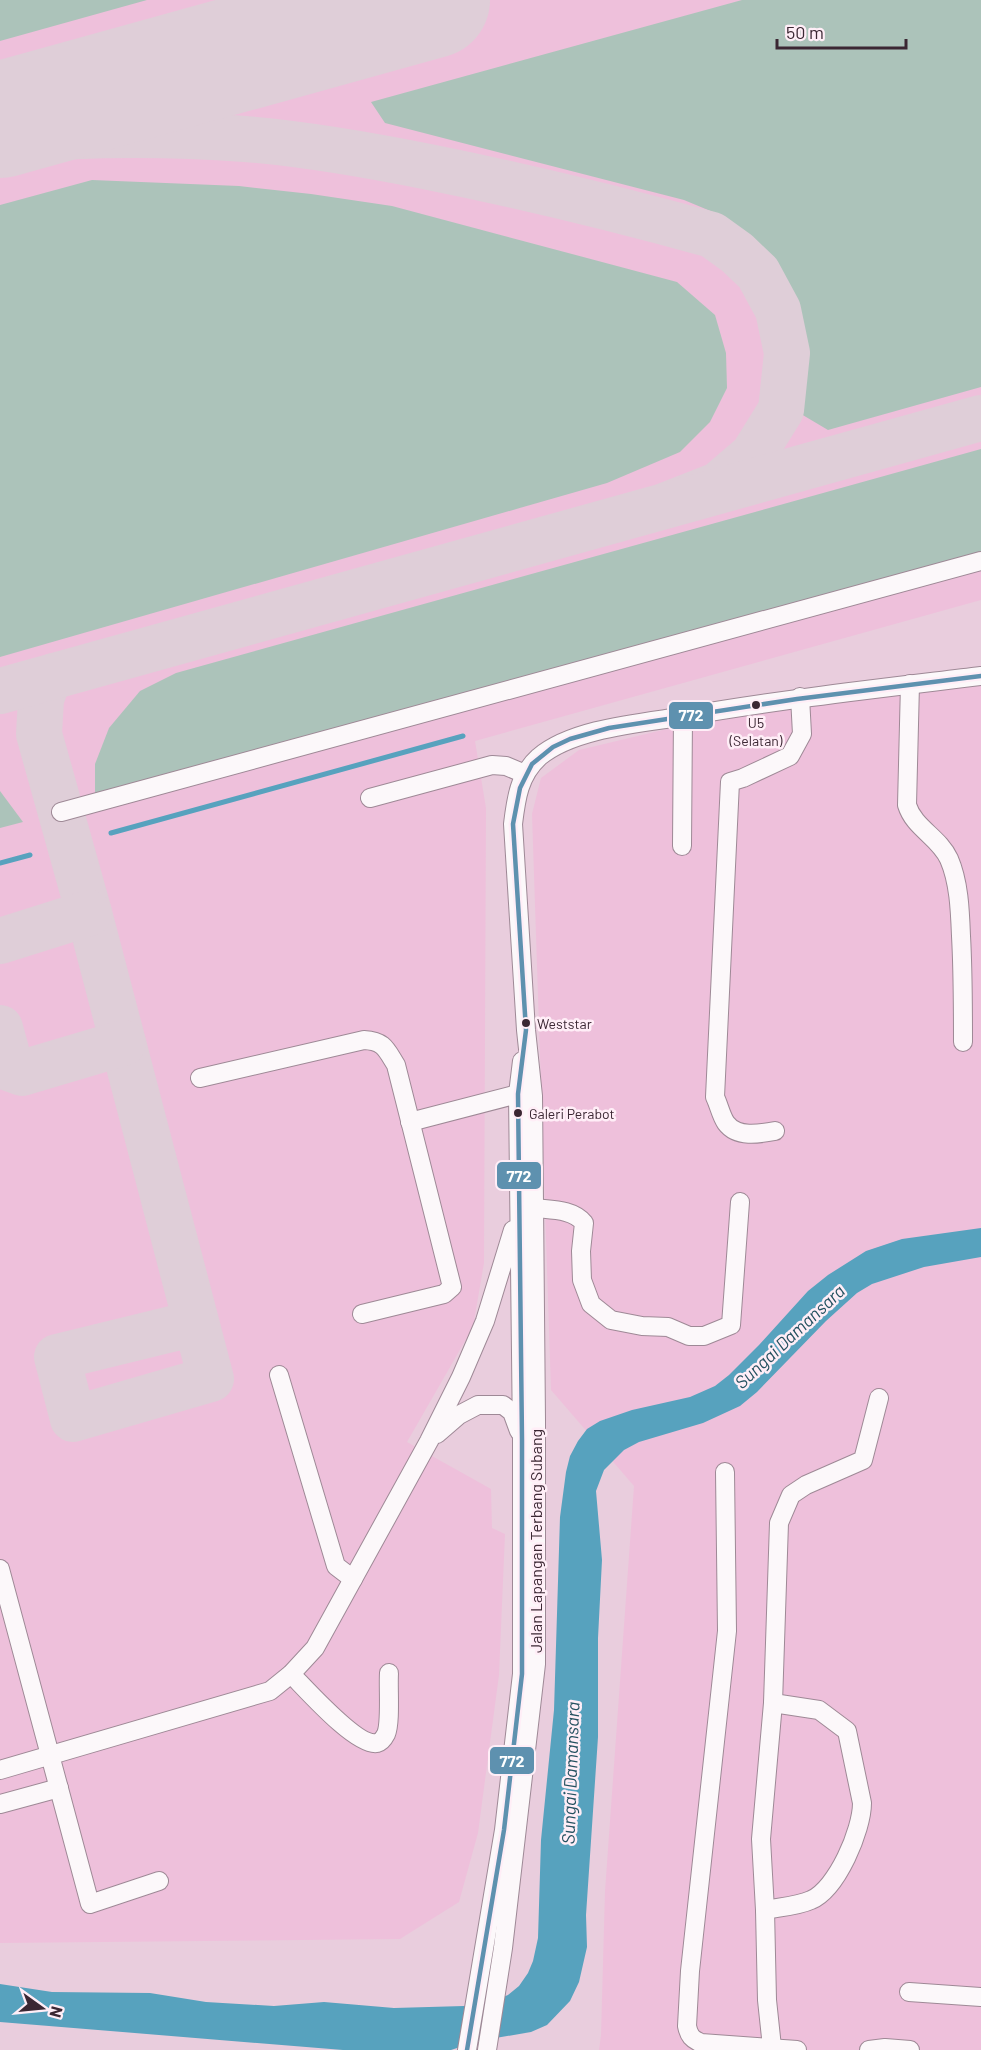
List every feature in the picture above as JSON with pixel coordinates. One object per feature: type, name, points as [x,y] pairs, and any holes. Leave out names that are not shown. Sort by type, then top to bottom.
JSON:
[{"type":"street","points":[[61,812],[981,561]]},
{"type":"street","name":"Jalan Lapangan Terbang Subang","points":[[467,2050],[504,1830],[522,1674],[522,1438],[527,1211],[533,1096],[526,1030],[513,824],[516,794],[525,774],[539,757],[589,732],[800,698],[981,676]]},
{"type":"street","points":[[910,684],[907,805],[910,815],[919,826],[943,847],[956,879],[963,981],[963,1042]]},
{"type":"street","points":[[775,1131],[751,1135],[732,1129],[725,1122],[715,1097],[730,782],[790,756],[802,734],[800,698]]},
{"type":"street","points":[[682,846],[683,716]]},
{"type":"street","points":[[370,798],[492,765],[506,766],[525,774]]},
{"type":"street","name":"Jalan Lapangan Terbang Subang","points":[[487,2050],[499,1977],[536,1664],[527,1211],[518,1094],[526,1030]]},
{"type":"street","points":[[200,1078],[364,1040],[385,1046],[396,1065],[452,1287],[444,1294],[363,1314]]},
{"type":"street","points":[[411,1122],[518,1094]]},
{"type":"street","points":[[527,1211],[568,1212],[580,1217],[584,1223],[581,1251],[582,1280],[591,1304],[611,1320],[642,1326],[668,1327],[689,1336],[704,1336],[731,1325],[740,1202]]},
{"type":"street","name":"Jalan Lapangan Terbang Subang","points":[[0,1770],[270,1691],[291,1674],[315,1648],[427,1446],[485,1321],[527,1211]]},
{"type":"street","points":[[279,1375],[336,1566],[353,1580]]},
{"type":"street","points":[[772,2047],[767,2000],[761,1839],[773,1703],[779,1523],[791,1495],[806,1485],[863,1460],[879,1398]]},
{"type":"street","points":[[427,1446],[459,1415],[478,1405],[503,1405],[512,1412],[522,1438]]},
{"type":"street","points":[[725,1472],[727,1631],[690,1971],[687,2026],[688,2033],[693,2040],[701,2043],[796,2050]]},
{"type":"street","points":[[0,1569],[90,1904],[159,1881]]},
{"type":"street","points":[[291,1674],[352,1735],[370,1743],[377,1743],[387,1731],[389,1673]]},
{"type":"street","points":[[765,1910],[813,1900],[829,1884],[848,1856],[857,1836],[862,1814],[862,1803],[847,1731],[819,1710],[773,1703]]},
{"type":"street","points":[[0,1804],[59,1788]]},
{"type":"street","points":[[909,1992],[981,1997]]},
{"type":"street","points":[[869,2050],[885,2048],[910,2050]]},
{"type":"shaded area","points":[[0,0],[981,0],[981,600],[475,741],[486,808],[484,1263],[473,1327],[407,1442],[491,1489],[492,1528],[505,1534],[499,1675],[478,1833],[459,1902],[400,1939],[0,1943]]},
{"type":"shaded area","points":[[981,676],[981,2050],[599,2050],[605,1891],[634,1486],[551,1390],[532,814],[541,778],[579,750],[800,697]]},
{"type":"green space","points":[[0,0],[147,0],[0,41]]},
{"type":"green space","points":[[742,0],[981,0],[981,387],[828,430],[801,414],[807,368],[802,323],[783,276],[751,240],[720,215],[684,200],[385,123],[371,102]]},
{"type":"green space","points":[[92,180],[239,186],[392,206],[677,282],[715,315],[726,353],[727,388],[710,422],[680,452],[607,483],[0,657],[0,205]]},
{"type":"green space","points":[[981,449],[981,555],[95,799],[95,764],[109,728],[140,691],[176,673]]},
{"type":"green space","points":[[0,791],[23,822],[0,828]]},
{"type":"water","name":"Sungai Damansara","points":[[981,1228],[981,1257],[924,1267],[872,1284],[857,1293],[826,1321],[757,1392],[740,1406],[703,1423],[639,1442],[624,1450],[604,1470],[596,1491],[602,1560],[598,1638],[598,1737],[586,1915],[587,1947],[579,1982],[570,2001],[547,2025],[531,2032],[478,2041],[451,2050],[343,2050],[0,2022],[0,1984],[52,1992],[150,1993],[206,2002],[274,2006],[324,2002],[394,2008],[464,2006],[488,2003],[508,1995],[519,1986],[528,1973],[538,1938],[541,1840],[554,1710],[560,1517],[566,1472],[570,1456],[578,1441],[587,1429],[600,1421],[632,1410],[690,1397],[715,1386],[759,1345],[808,1291],[828,1275],[866,1251],[902,1239]]},
{"type":"waterway","points":[[111,833],[463,736]]},
{"type":"waterway","points":[[0,863],[30,855]]},
{"type":"taxiway","points":[[0,141],[153,135],[245,139],[338,150],[500,182],[712,235],[737,253],[758,273],[778,310],[787,353],[781,410],[753,455],[718,485],[667,505]]},
{"type":"taxiway","points":[[0,691],[981,418]]},
{"type":"taxiway","points":[[54,676],[46,685],[41,699],[39,734],[89,913],[211,1379],[73,1419],[57,1357],[196,1323]]},
{"type":"taxiway","points":[[0,941],[89,913]]},
{"type":"taxiway","points":[[0,1028],[11,1069],[22,1073],[123,1043]]},
{"type":"runway","points":[[0,120],[432,0]]},
{"type":"transit line","name":"772","points":[[467,2050],[504,1830],[522,1674],[518,1094],[526,1030],[513,824],[520,788],[532,764],[553,747],[570,739],[609,728],[797,699],[981,676]]},
{"type":"place","name":"U5 (Selatan)","points":[[756,705]]},
{"type":"place","name":"Weststar","points":[[526,1023]]},
{"type":"place","name":"Galeri Perabot","points":[[518,1113]]}]
